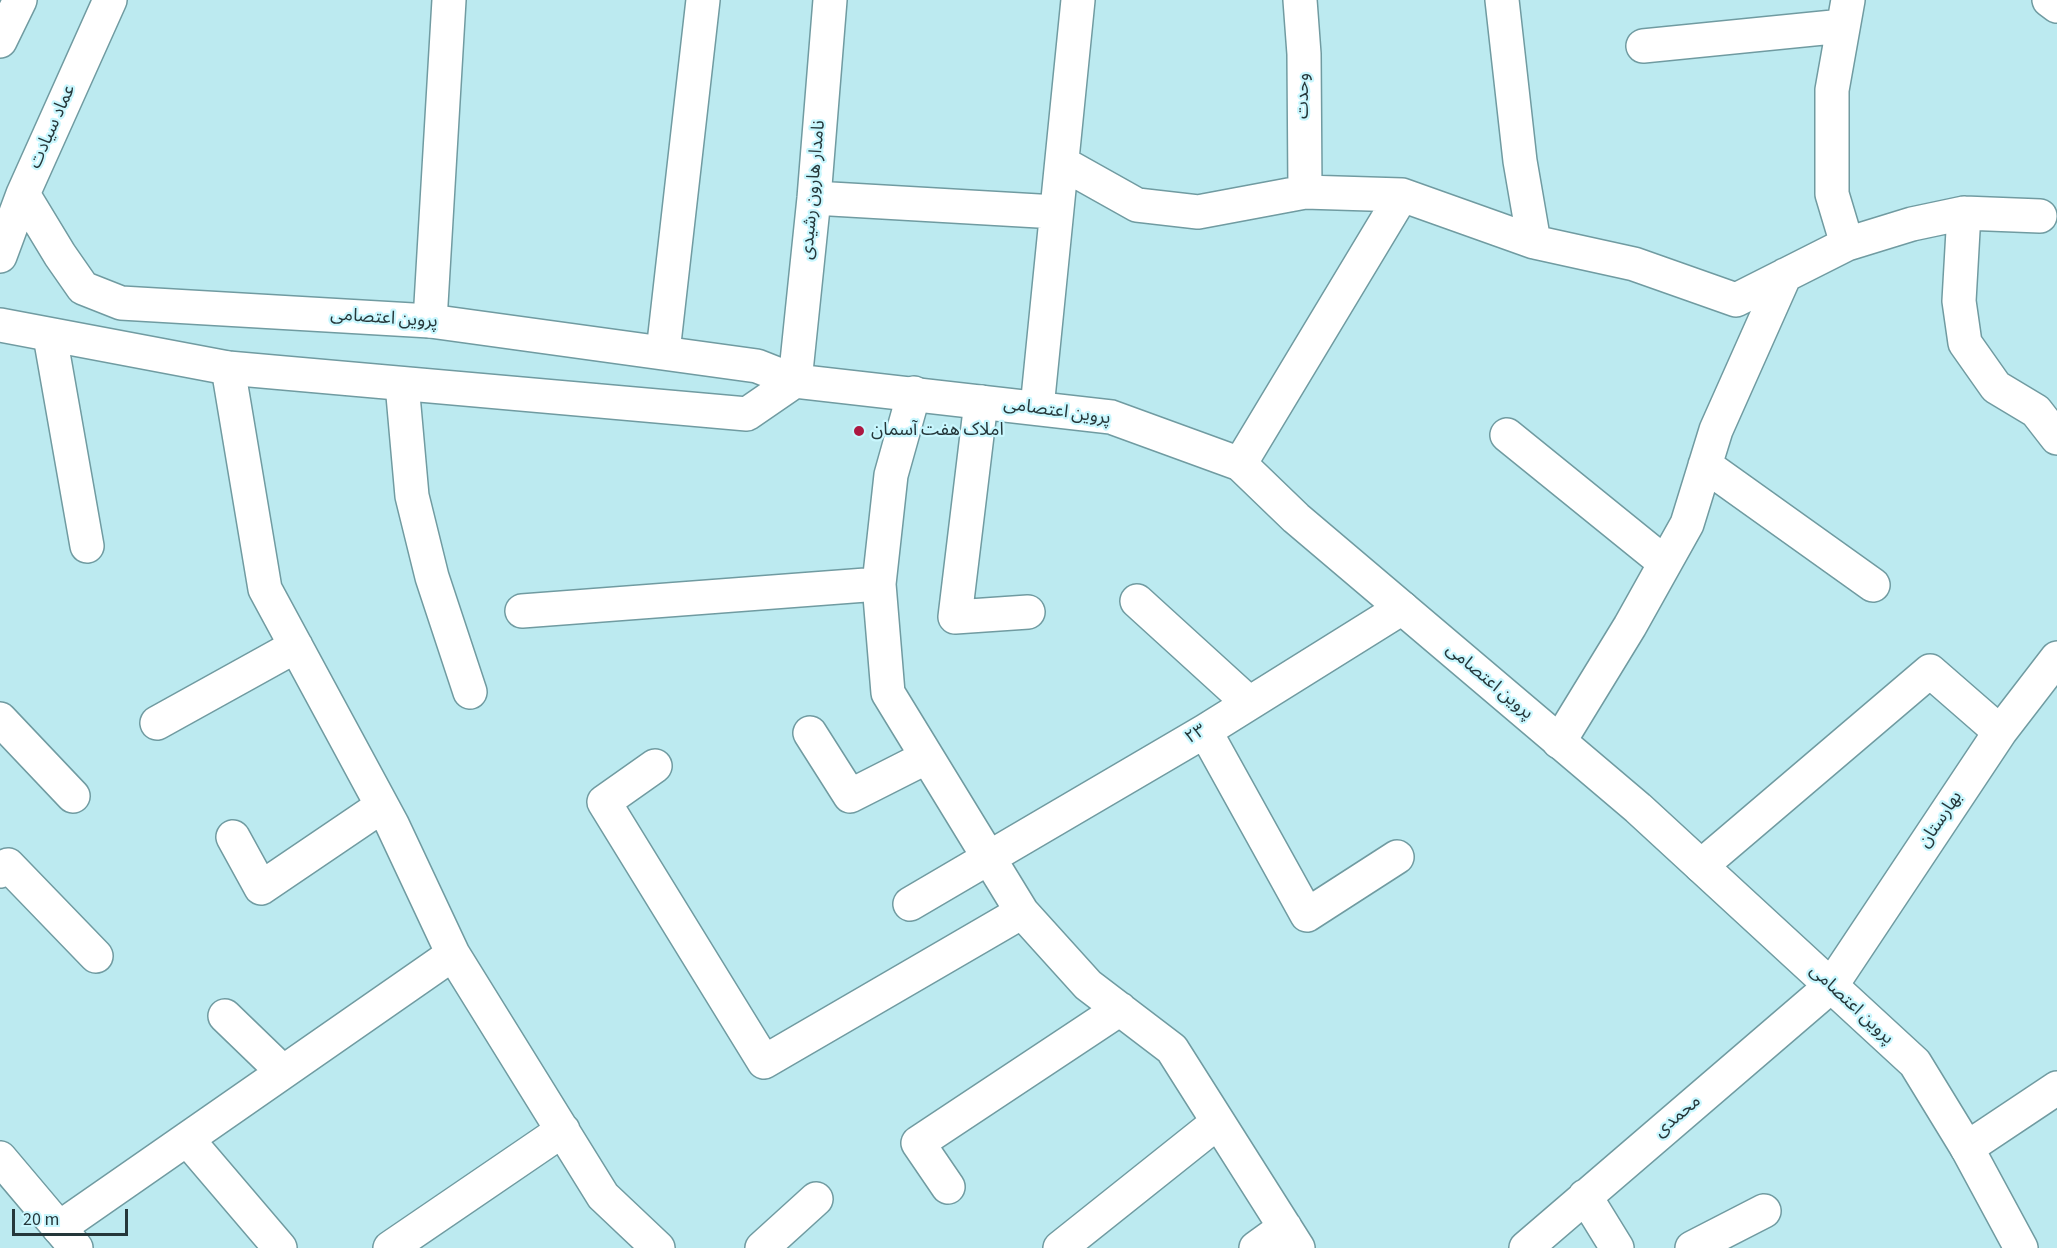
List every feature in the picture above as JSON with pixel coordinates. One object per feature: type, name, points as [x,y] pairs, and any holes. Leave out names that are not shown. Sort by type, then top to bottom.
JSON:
[{"type":"street","points":[[0,41],[20,0]]},
{"type":"street","name":"عماد سیادت","points":[[0,256],[23,194],[110,0]]},
{"type":"street","points":[[430,321],[449,0]]},
{"type":"street","points":[[663,352],[703,0]]},
{"type":"street","name":"نامدار هارون رشیدی","points":[[795,381],[814,198],[830,0]]},
{"type":"street","points":[[1037,408],[1078,0]]},
{"type":"street","name":"وحدت","points":[[1300,0],[1304,54],[1305,192]]},
{"type":"street","points":[[1502,0],[1520,161],[1534,242]]},
{"type":"street","points":[[2049,0],[2057,6]]},
{"type":"street","points":[[1642,46],[1846,13],[1832,90],[1832,194],[1847,244]]},
{"type":"street","points":[[1062,163],[1137,204],[1198,212],[1305,192],[1402,195],[1534,242],[1634,264],[1736,300],[1847,244],[1912,224],[1964,213],[2040,216]]},
{"type":"street","name":"پروین اعتصامی","points":[[23,194],[83,288],[121,303],[430,321],[663,352],[757,366],[795,381],[1111,417],[1240,464],[1296,518],[1559,741],[1701,866],[1915,1063],[1966,1148],[2021,1248]]},
{"type":"street","points":[[1240,464],[1402,195]]},
{"type":"street","points":[[814,198],[1056,212]]},
{"type":"street","points":[[1964,213],[1959,301],[1965,343],[1996,387],[2036,411],[2057,438]]},
{"type":"street","points":[[1559,741],[1687,524],[1716,430],[1785,275]]},
{"type":"street","points":[[0,325],[228,368],[747,414],[795,381]]},
{"type":"street","points":[[50,336],[87,546]]},
{"type":"street","points":[[228,368],[265,589],[382,806],[453,954],[603,1196],[658,1248]]},
{"type":"street","points":[[402,384],[412,496],[432,577],[470,692]]},
{"type":"street","points":[[914,393],[891,475],[879,584],[888,693],[1022,912],[1088,985],[1172,1049],[1291,1237],[1256,1248]]},
{"type":"street","points":[[981,402],[956,617],[1028,612]]},
{"type":"street","points":[[1507,435],[1665,563]]},
{"type":"street","points":[[1705,465],[1874,585]]},
{"type":"street","points":[[522,611],[879,584]]},
{"type":"street","points":[[1137,601],[1249,703]]},
{"type":"street","name":"۲۳","points":[[910,904],[1205,731],[1402,608]]},
{"type":"street","points":[[157,723],[296,645]]},
{"type":"street","name":"بهارستان","points":[[1831,986],[2000,732],[2057,658]]},
{"type":"street","points":[[1701,866],[1930,671],[2000,732]]},
{"type":"street","points":[[0,719],[73,796]]},
{"type":"street","points":[[1205,731],[1307,915],[1396,857]]},
{"type":"street","points":[[810,733],[850,796],[927,757]]},
{"type":"street","points":[[655,766],[604,802],[764,1062],[1022,912]]},
{"type":"street","points":[[233,837],[261,888],[382,806]]},
{"type":"street","points":[[0,871],[8,865],[96,956]]},
{"type":"street","points":[[0,1158],[67,1238],[187,1139],[453,954]]},
{"type":"street","name":"محمدی","points":[[1526,1248],[1831,986]]},
{"type":"street","points":[[948,1187],[918,1143],[1120,1009]]},
{"type":"street","points":[[225,1016],[283,1072]]},
{"type":"street","points":[[1966,1148],[2057,1088]]},
{"type":"street","points":[[1060,1248],[1218,1122]]},
{"type":"street","points":[[390,1248],[563,1130]]},
{"type":"street","points":[[187,1139],[280,1248]]},
{"type":"street","points":[[1585,1196],[1617,1248]]},
{"type":"street","points":[[762,1248],[816,1199]]},
{"type":"street","points":[[1692,1248],[1764,1211]]},
{"type":"place","name":"املاک هفت آسمان","points":[[859,431]]}]
